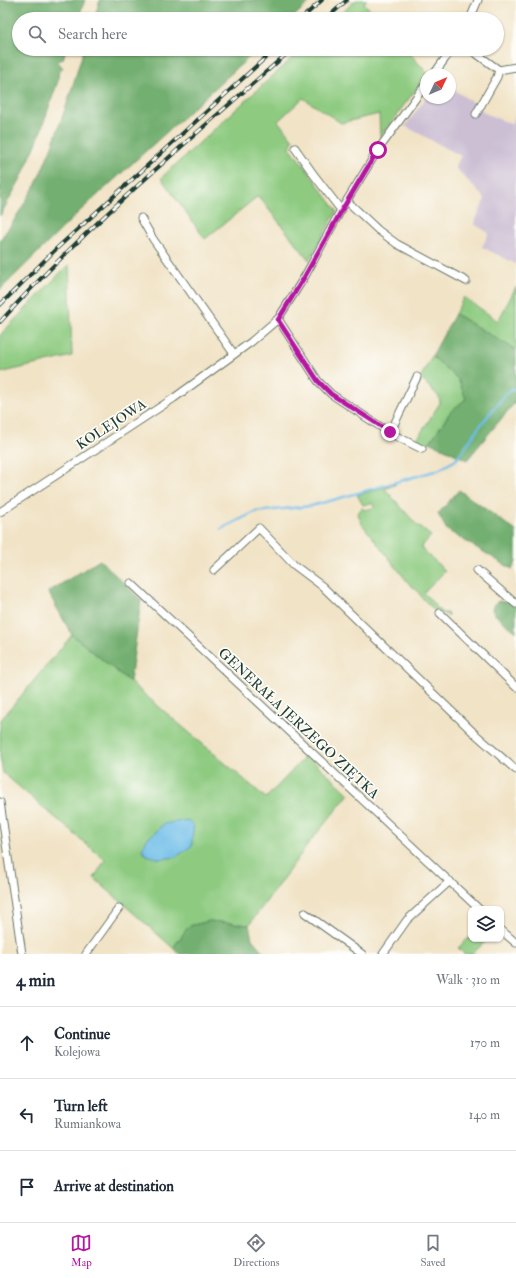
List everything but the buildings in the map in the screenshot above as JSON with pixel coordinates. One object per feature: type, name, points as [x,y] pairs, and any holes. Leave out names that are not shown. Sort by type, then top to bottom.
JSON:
[{"type":"street","points":[[473,12],[478,0]]},
{"type":"street","points":[[438,68],[447,56]]},
{"type":"street","points":[[480,56],[499,70],[516,67]]},
{"type":"street","points":[[476,114],[497,78],[499,70]]},
{"type":"street","name":"KOLEJOWA","points":[[0,512],[174,398],[278,320],[378,150],[420,92]]},
{"type":"street","points":[[295,148],[342,210]]},
{"type":"street","points":[[347,201],[378,230],[397,244],[466,281]]},
{"type":"street","points":[[141,218],[234,354]]},
{"type":"street","points":[[278,320],[324,388],[390,432],[422,449]]},
{"type":"street","points":[[390,432],[418,377]]},
{"type":"street","points":[[214,570],[259,528],[294,565],[322,586],[473,732],[516,770]]},
{"type":"street","points":[[478,570],[516,604]]},
{"type":"street","name":"GENERAŁA JERZEGO ZIĘTKA","points":[[131,583],[477,906]]},
{"type":"street","points":[[440,613],[516,687]]},
{"type":"street","points":[[0,802],[22,954]]},
{"type":"street","points":[[383,954],[406,920],[450,881]]},
{"type":"street","points":[[86,954],[119,908]]},
{"type":"street","points":[[305,913],[362,954]]},
{"type":"street","points":[[504,933],[516,943]]},
{"type":"shaded area","points":[[456,91],[478,106],[485,113],[511,124],[516,114],[516,264],[482,247],[489,233],[474,224],[485,199],[455,167],[461,156],[405,126],[422,104],[456,104]]},
{"type":"green space","points":[[0,0],[85,0],[81,12],[12,12],[12,56],[64,56],[63,59],[59,60],[58,62],[63,68],[58,73],[59,78],[37,142],[21,178],[0,216]]},
{"type":"green space","points":[[100,0],[312,0],[299,12],[96,12]]},
{"type":"green space","points":[[356,0],[367,0],[364,3],[372,12],[343,12]]},
{"type":"green space","points":[[82,56],[250,56],[80,211],[0,290],[0,240],[13,222],[36,184],[52,146]]},
{"type":"green space","points":[[294,56],[412,56],[423,68],[420,68],[420,84],[380,137],[379,114],[341,123],[303,98],[278,121],[293,140],[290,147],[337,211],[309,260],[258,196],[205,239],[161,178]]},
{"type":"green space","points":[[69,264],[72,356],[0,373],[0,335]]},
{"type":"green space","points":[[516,287],[516,350],[455,314],[464,297],[498,321]]},
{"type":"green space","points":[[455,314],[516,350],[516,401],[467,460],[430,442],[451,411],[466,399],[458,379],[432,356]]},
{"type":"green space","points":[[432,356],[458,379],[466,399],[451,411],[430,442],[424,444],[417,439],[440,403],[439,397],[420,378]]},
{"type":"green space","points":[[396,484],[385,489],[417,525],[431,536],[421,547],[445,571],[424,593],[442,613],[447,613],[449,615],[448,616],[437,613],[423,599],[416,589],[410,585],[362,524],[358,514],[362,508],[365,510],[374,506],[372,503],[363,505],[357,495]]},
{"type":"green space","points":[[459,490],[516,531],[516,562],[512,569],[447,530],[438,514]]},
{"type":"green space","points":[[100,560],[141,600],[130,682],[72,635],[48,592]]},
{"type":"green space","points":[[507,600],[516,607],[516,632],[500,619],[492,610],[493,606],[498,601],[505,602]]},
{"type":"green space","points":[[72,635],[130,682],[266,798],[307,755],[349,794],[309,843],[249,925],[210,921],[189,926],[173,948],[94,878],[105,860],[3,773],[0,757],[0,721]]},
{"type":"green space","points":[[210,921],[249,925],[252,939],[265,954],[180,954],[173,948],[189,926]]},
{"type":"green space","points":[[468,939],[468,942],[485,942],[472,954],[464,954],[458,948]]},
{"type":"water","points":[[188,820],[194,826],[192,846],[176,857],[160,859],[146,855],[142,849],[147,839],[163,824]]},
{"type":"waterway","points":[[221,529],[255,512],[311,506],[438,470],[456,460],[482,423],[507,393],[516,388]]},
{"type":"railway","points":[[309,12],[322,0]]},
{"type":"railway","points":[[334,12],[347,0]]},
{"type":"railway","points":[[0,305],[55,250],[267,56]]},
{"type":"railway","points":[[0,322],[34,285],[105,215],[284,56]]},
{"type":"route","points":[[378,150],[278,320],[324,388],[390,432]]}]
